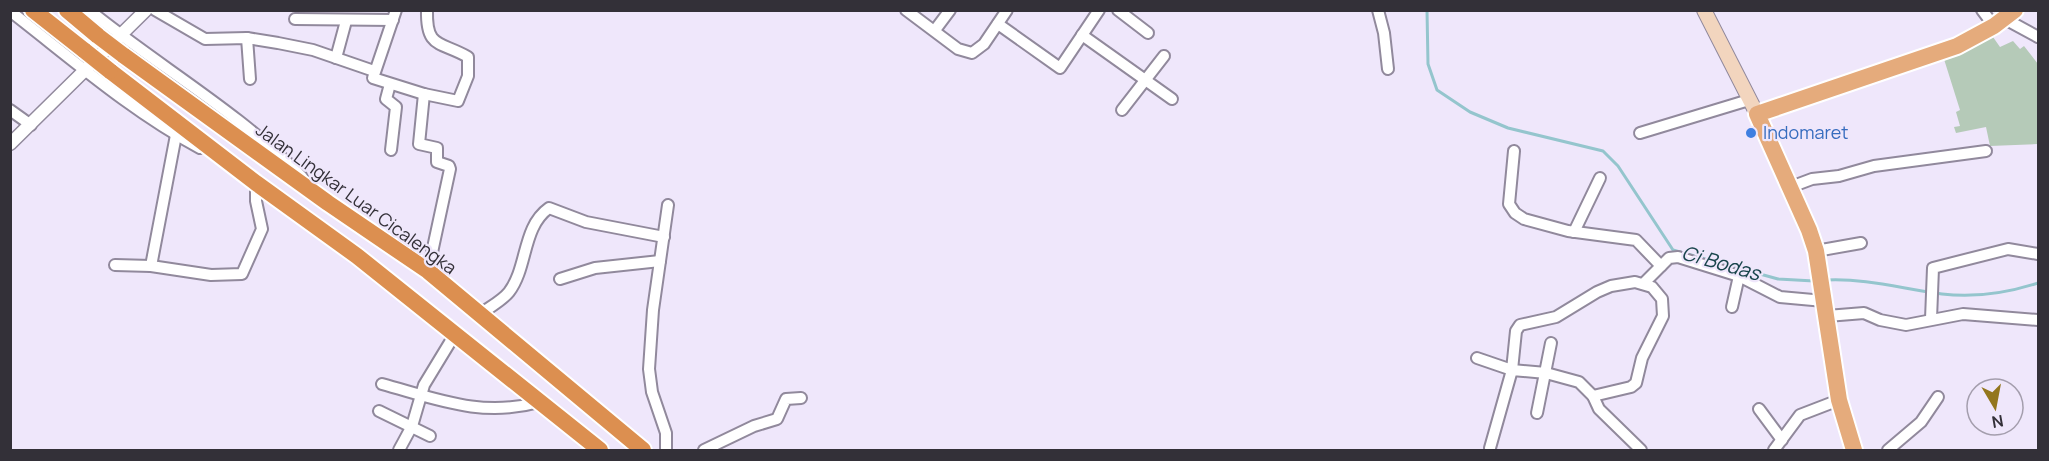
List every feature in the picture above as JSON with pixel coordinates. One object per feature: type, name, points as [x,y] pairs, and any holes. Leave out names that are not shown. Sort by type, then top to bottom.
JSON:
[{"type":"highway","points":[[33,10],[110,71],[357,256],[600,450]]},
{"type":"highway","name":"Jalan Lingkar Luar Cicalengka","points":[[67,10],[123,55],[328,203],[429,271],[643,450]]},
{"type":"main road","points":[[1704,10],[1753,107],[1809,230],[1821,275],[1839,400],[1854,450]]},
{"type":"main road","points":[[1753,107],[1942,52],[2005,19]]},
{"type":"street","points":[[89,10],[121,37],[235,117],[286,160],[328,203]]},
{"type":"street","points":[[10,144],[146,10]]},
{"type":"street","points":[[155,10],[205,39],[247,38],[313,50],[374,71]]},
{"type":"street","points":[[295,20],[346,21],[394,15],[373,78],[424,94],[458,101],[468,76],[470,63],[468,57],[431,40],[427,31],[427,10]]},
{"type":"street","points":[[906,10],[958,49],[972,53],[984,44],[1007,10]]},
{"type":"street","points":[[935,30],[950,10]]},
{"type":"street","points":[[998,24],[1060,68],[1099,10]]},
{"type":"street","points":[[1118,10],[1148,33]]},
{"type":"street","points":[[1378,10],[1384,33],[1388,69]]},
{"type":"street","points":[[1982,10],[2005,19],[2038,37]]},
{"type":"street","points":[[10,11],[84,72],[176,135],[251,177],[262,229],[242,274],[211,275],[151,266],[115,265]]},
{"type":"street","points":[[336,58],[346,21]]},
{"type":"street","points":[[1082,35],[1172,99]]},
{"type":"street","points":[[247,38],[250,79]]},
{"type":"street","points":[[1122,110],[1164,56]]},
{"type":"street","points":[[390,84],[386,99],[396,107],[391,150]]},
{"type":"street","points":[[424,94],[419,144],[437,148],[437,162],[450,167],[429,271]]},
{"type":"street","points":[[1640,133],[1753,107]]},
{"type":"street","points":[[10,110],[31,125]]},
{"type":"street","points":[[151,266],[176,135]]},
{"type":"street","points":[[1514,151],[1509,197],[1512,210],[1524,219],[1574,231],[1636,240],[1661,266]]},
{"type":"street","points":[[1788,188],[1812,179],[1839,176],[1874,166],[1986,151]]},
{"type":"street","points":[[1574,231],[1600,178]]},
{"type":"street","points":[[666,450],[666,433],[654,400],[649,369],[651,326],[668,205]]},
{"type":"street","points":[[479,315],[510,291],[529,237],[540,216],[549,208],[586,222],[664,237]]},
{"type":"street","points":[[1816,252],[1861,243]]},
{"type":"street","points":[[1931,314],[1933,268],[1972,260],[2008,249],[2038,254]]},
{"type":"street","points":[[1643,284],[1669,258],[1678,257],[1708,264],[1739,276],[1780,297],[1825,304],[1906,325],[1931,314],[2038,320]]},
{"type":"street","points":[[560,279],[595,268],[660,261]]},
{"type":"street","points":[[1732,307],[1739,276]]},
{"type":"street","points":[[1490,448],[1512,370],[1516,331],[1520,325],[1556,317],[1611,286],[1626,283],[1643,284],[1659,294],[1663,316],[1642,358],[1636,383],[1631,387],[1593,396]]},
{"type":"street","points":[[399,450],[412,426],[424,384],[455,334]]},
{"type":"street","points":[[1537,413],[1551,343]]},
{"type":"street","points":[[1477,358],[1512,370],[1546,372],[1579,382],[1593,396],[1599,409],[1641,450]]},
{"type":"street","points":[[382,384],[450,404],[492,409],[518,408],[539,402]]},
{"type":"street","points":[[1888,450],[1921,422],[1938,397]]},
{"type":"street","points":[[704,450],[754,426],[777,419],[786,399],[801,398]]},
{"type":"street","points":[[1774,450],[1800,415],[1839,400]]},
{"type":"street","points":[[1759,409],[1782,440]]},
{"type":"street","points":[[379,411],[430,436]]},
{"type":"green space","points":[[1993,37],[2000,47],[2013,41],[2020,49],[2024,46],[2038,64],[2038,144],[1990,146],[1986,127],[1956,133],[1954,127],[1960,126],[1956,112],[1960,110],[1943,56]]},
{"type":"waterway","name":"Ci Bodas","points":[[1427,10],[1428,64],[1437,90],[1470,112],[1508,128],[1603,151],[1618,166],[1673,250],[1778,279],[1814,281]]},
{"type":"waterway","name":"Ci Bodas","points":[[1826,280],[1856,281],[1942,294],[1967,295],[2015,290],[2038,283]]},
{"type":"place","name":"Indomaret","points":[[1751,133]]}]
